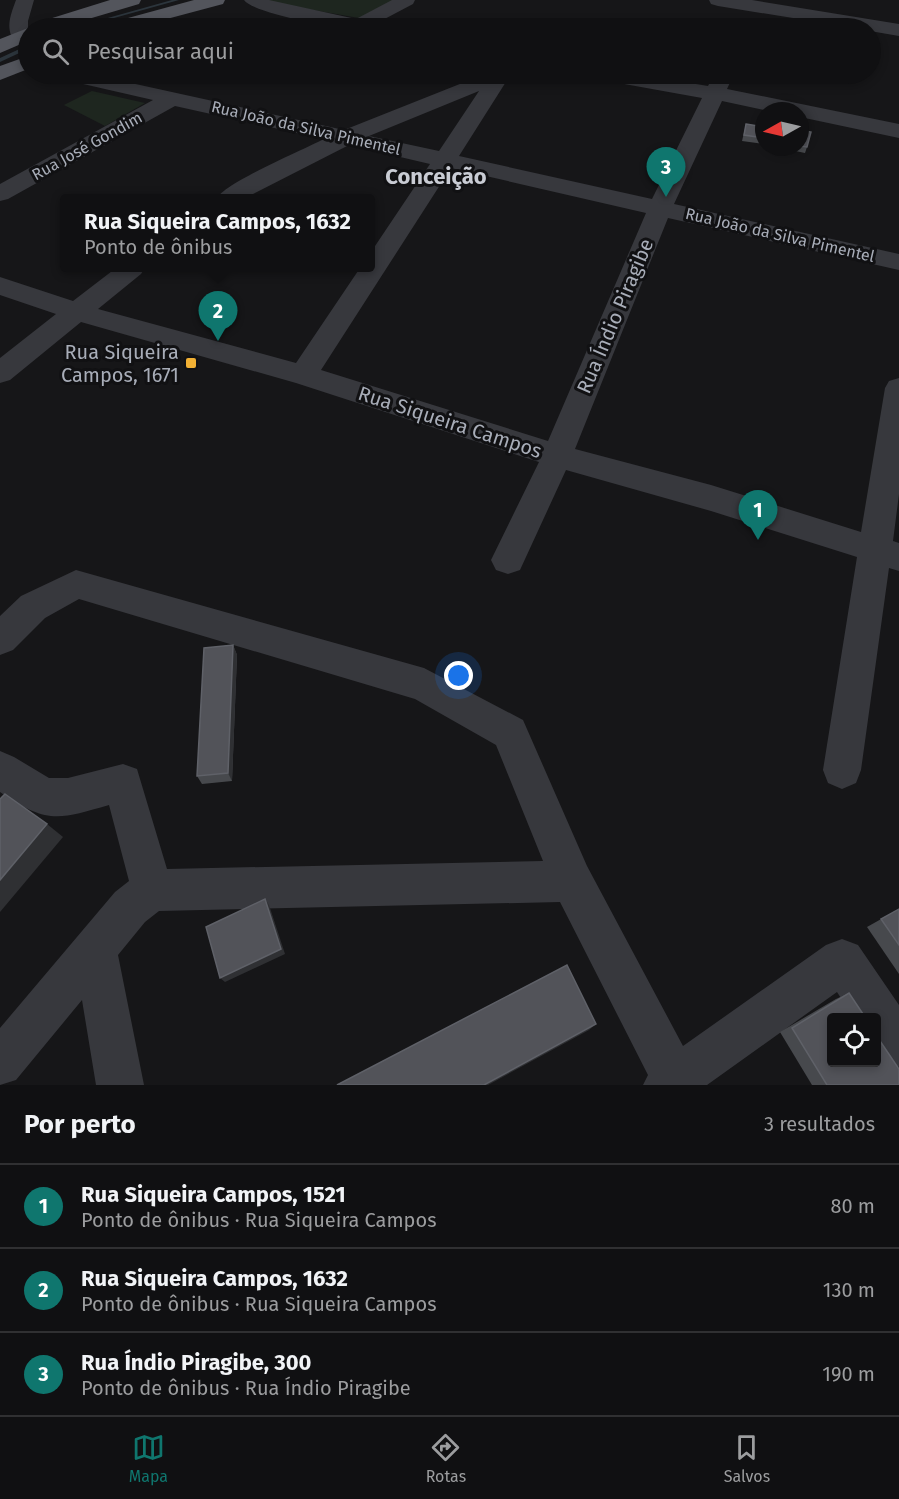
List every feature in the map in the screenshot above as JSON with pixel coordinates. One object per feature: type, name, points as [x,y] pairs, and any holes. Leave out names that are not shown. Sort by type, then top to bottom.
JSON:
[{"type":"main road","points":[[69,18],[132,0]]},
{"type":"main road","points":[[150,18],[216,0]]},
{"type":"main road","points":[[0,47],[17,29]]},
{"type":"main road","points":[[0,74],[18,67]]},
{"type":"street","points":[[20,18],[25,0]]},
{"type":"street","points":[[254,0],[272,8],[321,18]]},
{"type":"street","points":[[379,18],[406,0]]},
{"type":"street","points":[[718,0],[758,4],[834,18]]},
{"type":"street","points":[[752,18],[758,4]]},
{"type":"street","points":[[881,27],[899,30]]},
{"type":"street","name":"Rua João da Silva Pimentel","points":[[109,84],[899,262]]},
{"type":"street","points":[[235,194],[346,137],[476,84]]},
{"type":"street","points":[[375,266],[495,84]]},
{"type":"street","name":"Rua Índio Piragibe","points":[[508,561],[557,456],[660,207],[718,84]]},
{"type":"street","points":[[722,84],[899,131]]},
{"type":"street","name":"Rua José Gondim","points":[[0,194],[173,98]]},
{"type":"street","points":[[0,373],[126,272]]},
{"type":"street","points":[[303,375],[371,272]]},
{"type":"street","name":"Rua Siqueira Campos","points":[[0,286],[77,312],[303,375],[557,456],[711,498],[887,554]]},
{"type":"street","points":[[842,770],[887,554],[899,388]]},
{"type":"street","points":[[0,639],[33,607],[76,584],[424,685],[510,733],[572,881],[673,1083],[842,962],[899,1044]]},
{"type":"street","points":[[0,770],[48,798],[75,796],[123,783],[152,890]]},
{"type":"street","points":[[0,1064],[130,908],[152,890],[572,881]]},
{"type":"street","points":[[95,950],[120,1085]]},
{"type":"shaded area","points":[[268,0],[394,0],[359,18],[272,3]]},
{"type":"shaded area","points":[[92,91],[145,103],[105,126],[64,105]]},
{"type":"building","points":[[746,124],[755,126],[755,137],[744,135]]},
{"type":"building","points":[[233,645],[228,773],[197,776],[204,648]]},
{"type":"building","points":[[5,794],[47,824],[0,880],[0,799]]},
{"type":"building","points":[[265,899],[281,949],[220,978],[206,927]]},
{"type":"building","points":[[899,909],[899,945],[881,919]]},
{"type":"building","points":[[567,965],[596,1024],[484,1085],[337,1085]]},
{"type":"building","points":[[849,993],[862,1013],[827,1013],[827,1067],[881,1067],[881,1042],[899,1069],[899,1085],[827,1085],[792,1028]]},
{"type":"waterway","points":[[111,18],[177,0]]},
{"type":"waterway","points":[[0,60],[18,52]]},
{"type":"place","name":"Rua Índio Piragibe, 300","points":[[666,197]]},
{"type":"place","name":"Rua Siqueira Campos, 1632","points":[[218,341]]},
{"type":"place","name":"Rua Siqueira Campos, 1671","points":[[191,363]]},
{"type":"place","name":"Rua Siqueira Campos, 1521","points":[[758,540]]},
{"type":"district","name":"Conceição","points":[[436,176]]}]
